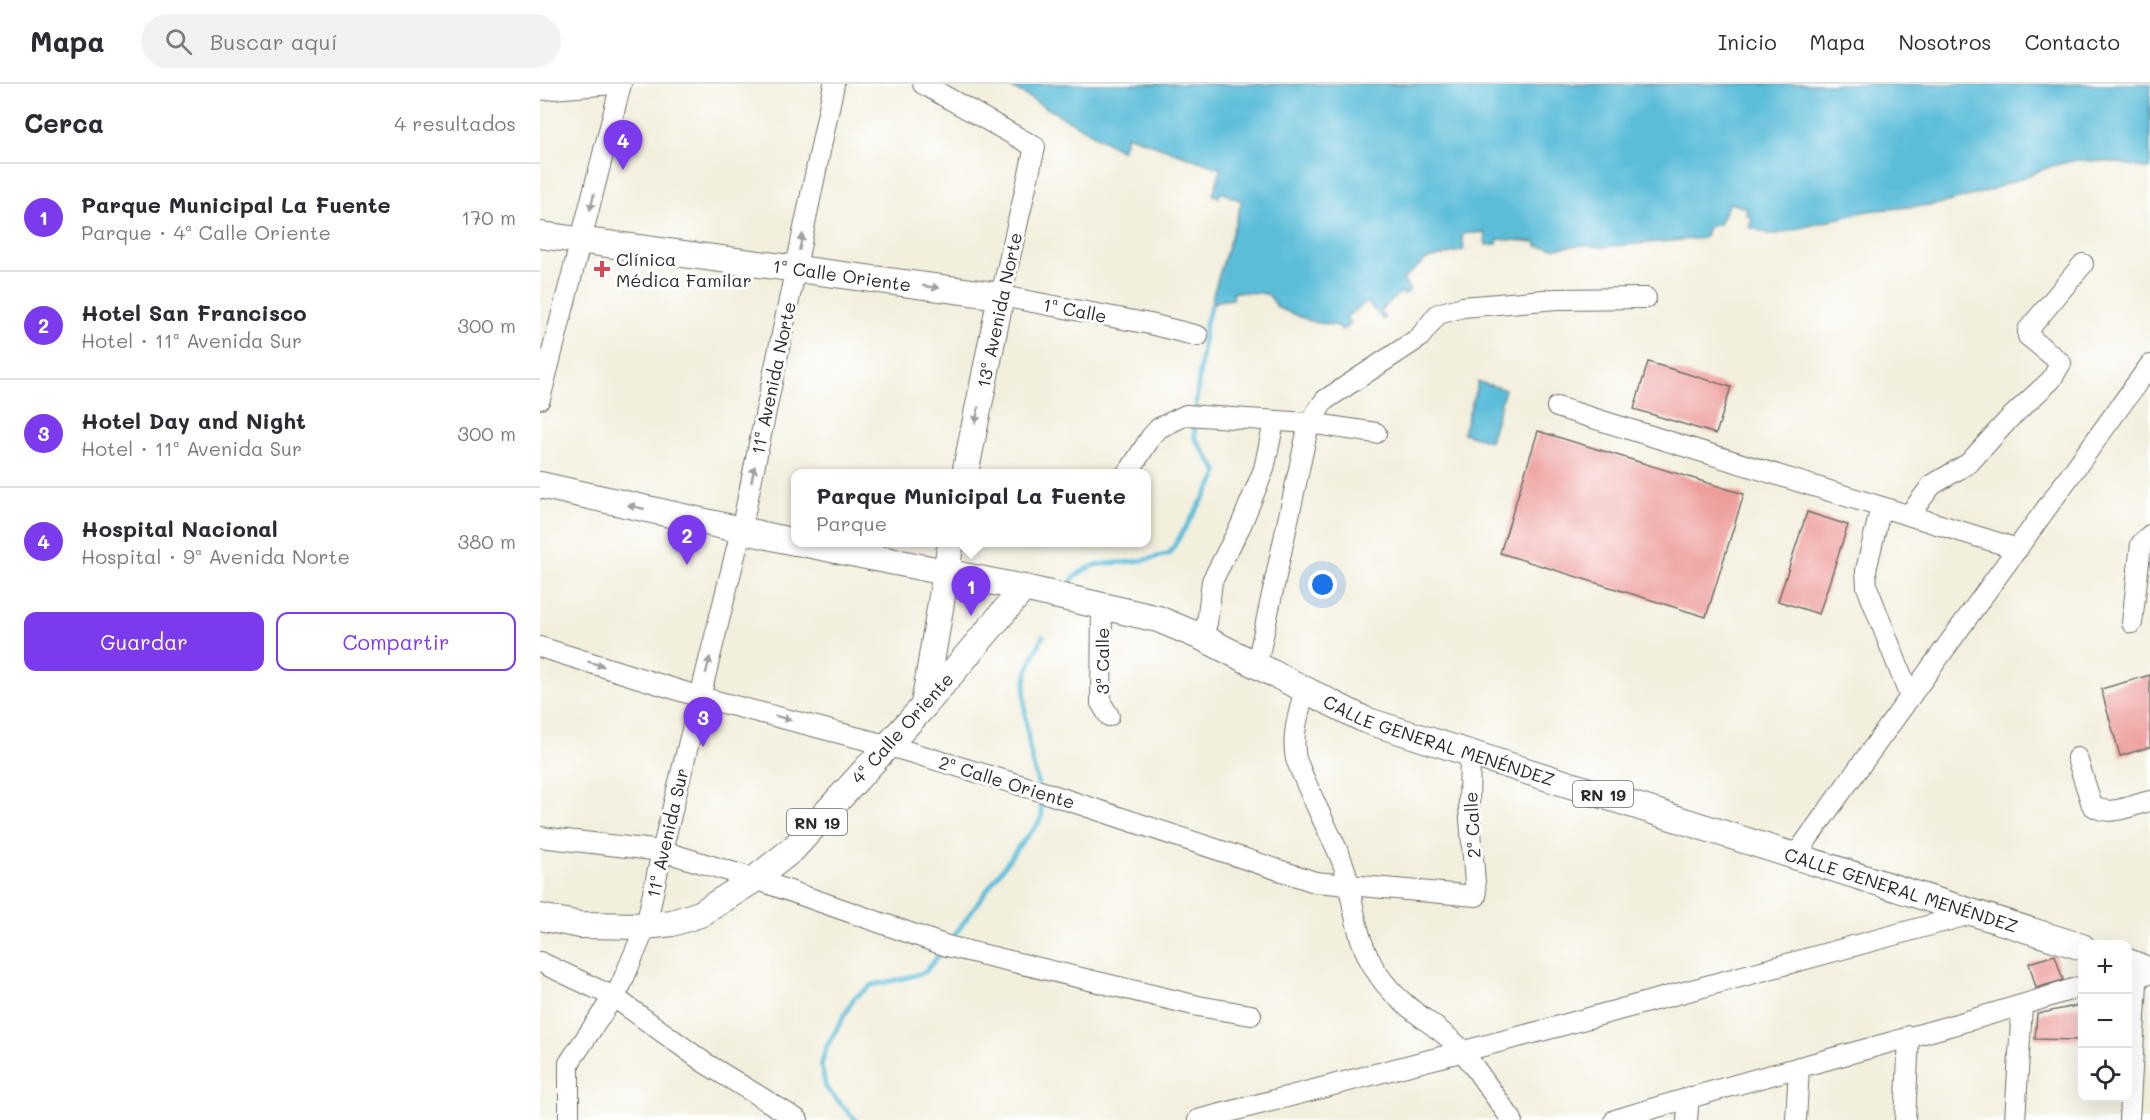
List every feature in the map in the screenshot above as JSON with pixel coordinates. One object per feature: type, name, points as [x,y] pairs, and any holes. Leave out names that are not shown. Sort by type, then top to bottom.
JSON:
[{"type":"main road","name":"1ª Calle Oriente","points":[[540,235],[1001,296]]},
{"type":"main road","name":"13ª Avenida Norte","points":[[966,469],[1001,296]]},
{"type":"main road","name":"CALLE GENERAL MENÉNDEZ","points":[[540,486],[791,541]]},
{"type":"main road","name":"CALLE GENERAL MENÉNDEZ","points":[[821,547],[1024,588],[1158,619],[1202,637],[1365,720],[2078,946]]},
{"type":"main road","points":[[924,706],[950,547]]},
{"type":"main road","name":"4ª Calle Oriente","points":[[540,917],[580,925],[646,926],[685,920],[700,914],[755,879],[793,849],[924,706],[1024,588]]},
{"type":"street","points":[[540,90],[613,84]]},
{"type":"street","points":[[540,399],[621,84]]},
{"type":"street","name":"11ª Avenida Norte","points":[[741,531],[834,84]]},
{"type":"street","name":"13ª Avenida Norte","points":[[923,84],[1035,147],[1001,296]]},
{"type":"street","points":[[1909,515],[1932,484],[1969,463],[2009,419],[2051,380],[2061,363],[2028,336],[2028,330],[2084,264]]},
{"type":"street","name":"1ª Calle","points":[[1001,296],[1150,324],[1198,336]]},
{"type":"street","points":[[1257,664],[1310,423],[1325,400],[1419,338],[1438,314],[1463,307],[1556,298],[1646,298]]},
{"type":"street","points":[[1795,856],[2150,366]]},
{"type":"street","points":[[1557,407],[2018,549]]},
{"type":"street","points":[[1129,469],[1159,428],[1186,415],[1310,423],[1376,433]]},
{"type":"street","points":[[1202,637],[1207,623],[1212,581],[1241,525],[1264,469],[1275,422]]},
{"type":"street","points":[[1881,507],[1866,570],[1867,586],[1910,697]]},
{"type":"street","name":"11ª Avenida Sur","points":[[569,1120],[569,1063],[620,987],[646,926],[662,851],[741,531]]},
{"type":"street","points":[[2132,623],[2140,544],[2150,535]]},
{"type":"street","name":"3ª Calle","points":[[1102,605],[1101,702],[1108,716]]},
{"type":"street","name":"2ª Calle Oriente","points":[[540,646],[700,697],[886,745],[1040,791],[1315,882],[1476,896]]},
{"type":"street","points":[[1305,690],[1293,743],[1296,759],[1339,855],[1364,951],[1378,976],[1392,993],[1462,1050],[1512,1120]]},
{"type":"street","name":"2ª Calle","points":[[1470,754],[1469,806],[1476,896]]},
{"type":"street","points":[[2078,758],[2092,805],[2098,810],[2107,812],[2150,801]]},
{"type":"street","points":[[540,837],[662,851],[755,879],[946,946],[1198,1006],[1251,1015]]},
{"type":"street","points":[[1198,1120],[1552,1028],[1975,913]]},
{"type":"street","points":[[540,962],[614,997],[705,1063],[798,1120]]},
{"type":"street","points":[[2129,1120],[2139,966]]},
{"type":"street","points":[[1615,1120],[1689,1097],[2022,1006],[2078,987]]},
{"type":"street","points":[[2015,1120],[2022,1006]]},
{"type":"street","points":[[1905,1120],[1910,1036]]},
{"type":"street","points":[[1797,1120],[1799,1067]]},
{"type":"street","points":[[1687,1120],[1689,1097]]},
{"type":"water","points":[[1005,84],[2150,84],[2150,169],[2114,162],[2076,160],[2052,166],[1988,191],[1940,204],[1867,211],[1773,235],[1749,227],[1752,217],[1746,215],[1747,208],[1729,203],[1719,224],[1708,227],[1704,238],[1601,247],[1581,245],[1554,248],[1537,246],[1537,242],[1498,239],[1497,244],[1486,245],[1484,232],[1462,234],[1464,250],[1427,259],[1403,279],[1410,290],[1404,295],[1401,292],[1380,311],[1385,318],[1383,320],[1367,302],[1346,317],[1351,324],[1342,330],[1338,326],[1313,322],[1278,308],[1269,295],[1261,293],[1234,292],[1233,299],[1217,301],[1211,306],[1242,201],[1221,192],[1219,197],[1213,195],[1221,169],[1127,135],[1122,151]]},
{"type":"water","points":[[1478,382],[1505,389],[1490,441],[1463,433]]},
{"type":"building","points":[[1648,362],[1731,387],[1716,434],[1634,409]]},
{"type":"building","points":[[1538,431],[1744,494],[1706,617],[1500,553]]},
{"type":"building","points":[[1807,512],[1848,525],[1819,614],[1778,601]]},
{"type":"building","points":[[2150,675],[2150,747],[2120,756],[2101,689]]},
{"type":"building","points":[[2055,955],[2063,980],[2036,988],[2029,963]]},
{"type":"building","points":[[2078,1005],[2078,1040],[2035,1039],[2037,1014]]},
{"type":"waterway","points":[[1195,412],[1205,327],[1211,306]]},
{"type":"waterway","points":[[1072,580],[1079,573],[1094,566],[1169,554],[1218,472],[1195,438],[1194,420]]},
{"type":"waterway","points":[[1038,784],[1029,743],[1025,696],[1028,670],[1043,636]]},
{"type":"waterway","points":[[951,940],[1018,847],[1038,824],[1042,816],[1040,796]]},
{"type":"waterway","points":[[856,1120],[826,1088],[821,1066],[826,1048],[854,998],[872,985],[925,972],[944,949]]},
{"type":"place","name":"Hospital Nacional","points":[[623,170]]},
{"type":"place","name":"Clínica Médica Familar","points":[[602,269]]},
{"type":"place","name":"Hotel San Francisco","points":[[687,565]]},
{"type":"place","name":"Parque Municipal La Fuente","points":[[971,616]]},
{"type":"place","name":"Hotel Day and Night","points":[[703,747]]}]
